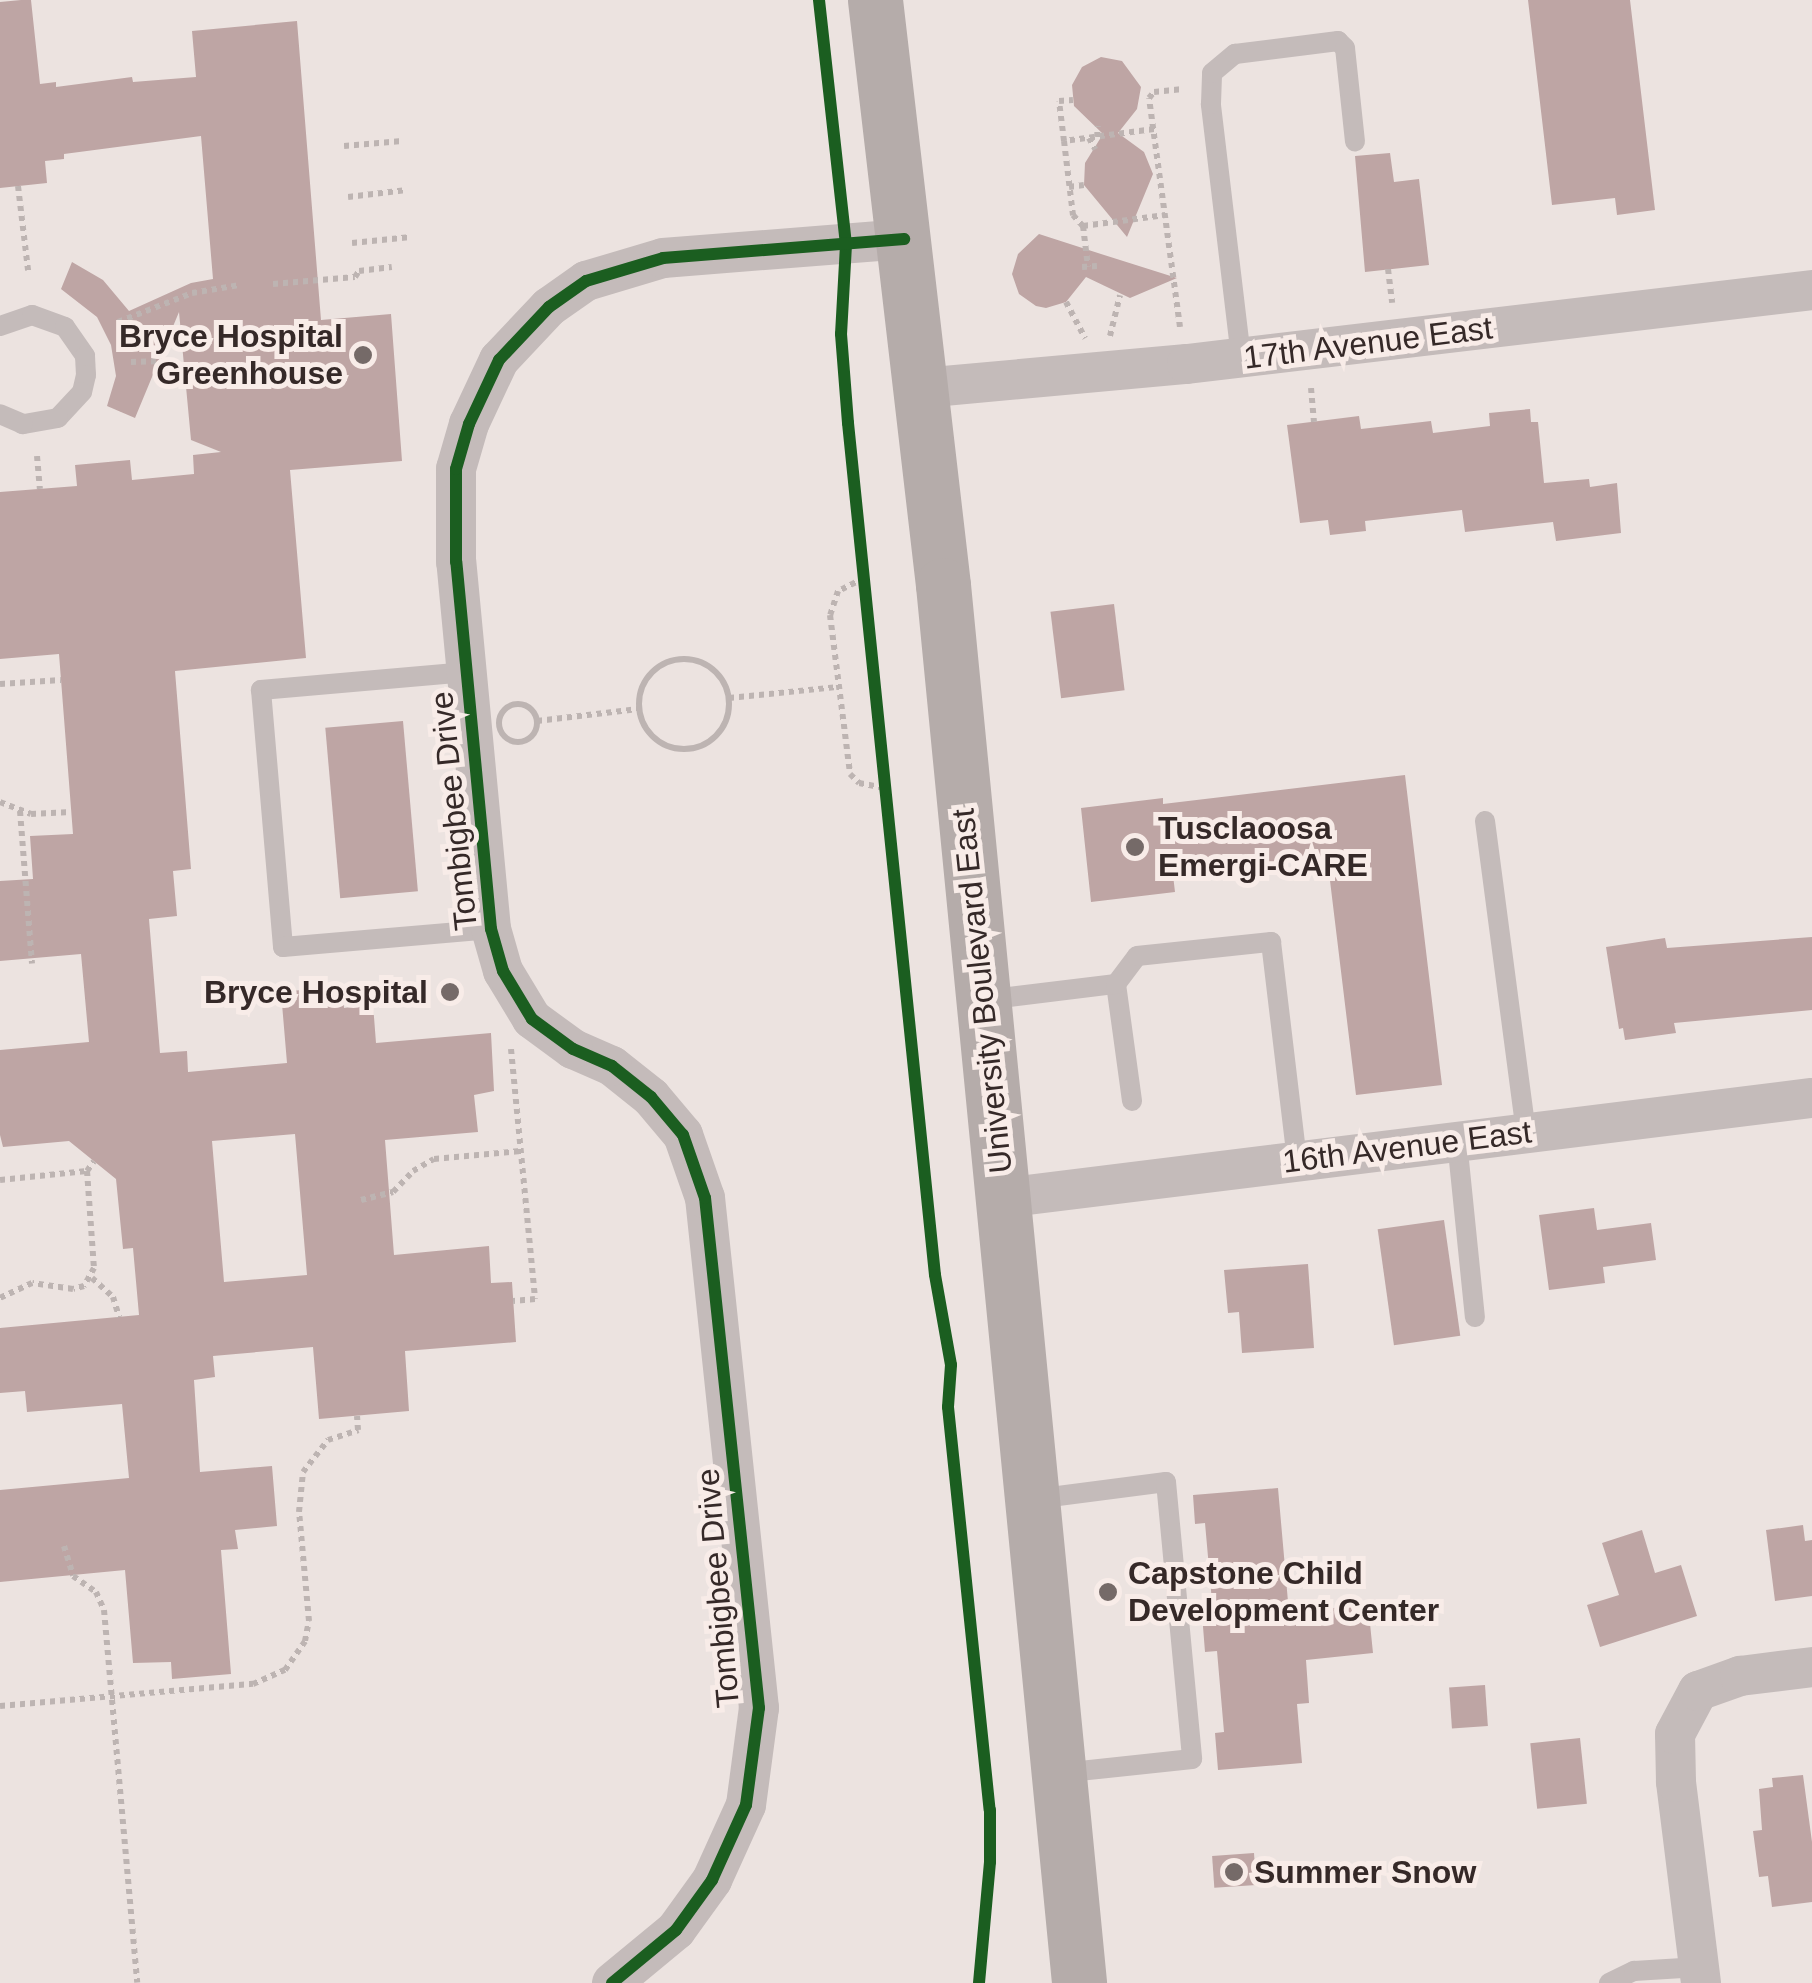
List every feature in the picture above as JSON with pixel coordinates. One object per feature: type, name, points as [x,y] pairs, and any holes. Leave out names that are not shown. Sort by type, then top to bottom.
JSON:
[{"type":"main road","name":"University Boulevard East","points":[[875,0],[922,388],[1080,1983]]},
{"type":"street","name":"Tombigbee Drive","points":[[612,1983],[676,1930],[712,1880],[746,1805],[760,1708],[708,1218],[682,1134],[652,1097],[612,1066],[573,1049],[532,1019],[504,971],[491,929],[454,516],[456,469],[469,424],[500,360],[549,308],[586,281],[663,258],[904,239]]},
{"type":"street","name":"17th Avenue East","points":[[922,388],[1241,357],[1812,290]]},
{"type":"street","name":"16th Avenue East","points":[[1002,1198],[1812,1098]]},
{"type":"street","points":[[1700,1975],[1676,1782],[1675,1734],[1698,1691],[1740,1676],[1812,1667]]},
{"type":"lane","points":[[1241,357],[1212,73],[1235,54],[1338,41],[1345,48],[1355,141]]},
{"type":"lane","points":[[0,326],[32,315],[66,327],[84,356],[86,374],[72,407],[58,418],[22,424],[0,414]]},
{"type":"lane","points":[[466,672],[261,690],[283,947],[491,929]]},
{"type":"lane","points":[[1485,821],[1526,1132]]},
{"type":"lane","points":[[983,1001],[1116,984],[1138,956],[1270,942],[1297,1161]]},
{"type":"lane","points":[[1116,984],[1132,1100]]},
{"type":"lane","points":[[1457,1141],[1475,1317]]},
{"type":"lane","points":[[1033,1499],[1166,1482],[1192,1760],[1059,1773]]},
{"type":"lane","points":[[1609,1983],[1634,1971],[1700,1975]]},
{"type":"path","points":[[1180,328],[1149,98],[1154,92],[1212,85]]},
{"type":"path","points":[[1072,100],[1060,101],[1064,141],[1072,215],[1083,226],[1089,267]]},
{"type":"path","points":[[1095,149],[1093,137],[1098,126]]},
{"type":"path","points":[[1064,141],[1154,129]]},
{"type":"path","points":[[344,146],[402,141]]},
{"type":"path","points":[[1070,187],[1084,185]]},
{"type":"path","points":[[18,186],[28,270]]},
{"type":"path","points":[[348,196],[407,190]]},
{"type":"path","points":[[1083,226],[1165,215]]},
{"type":"path","points":[[352,243],[411,237]]},
{"type":"path","points":[[274,284],[355,277],[359,271],[392,267]]},
{"type":"path","points":[[118,322],[192,293],[240,286]]},
{"type":"path","points":[[1109,337],[1120,295]]},
{"type":"path","points":[[1066,302],[1085,340]]},
{"type":"path","points":[[131,362],[163,361]]},
{"type":"path","points":[[37,456],[40,489]]},
{"type":"path","points":[[862,559],[866,598]]},
{"type":"path","points":[[864,578],[848,584],[831,602],[838,687],[850,774],[859,783],[885,788]]},
{"type":"path","points":[[678,658],[706,664],[725,685],[729,698],[729,713],[714,738],[689,749],[662,744],[642,722],[638,709],[639,694],[653,670],[678,658]]},
{"type":"path","points":[[0,684],[61,680]]},
{"type":"path","points":[[729,698],[838,687]]},
{"type":"path","points":[[516,703],[532,710],[538,721],[531,737],[520,742],[508,740],[499,724],[505,708],[516,703]]},
{"type":"path","points":[[538,721],[638,709]]},
{"type":"path","points":[[883,769],[887,808]]},
{"type":"path","points":[[0,802],[20,811],[71,812]]},
{"type":"path","points":[[20,811],[32,964]]},
{"type":"path","points":[[510,1043],[535,1300],[513,1301]]},
{"type":"path","points":[[361,1200],[393,1192],[413,1172],[434,1159],[520,1152]]},
{"type":"path","points":[[94,1161],[87,1171],[92,1278],[113,1297],[118,1317]]},
{"type":"path","points":[[0,1180],[87,1171]]},
{"type":"path","points":[[0,1298],[32,1282],[73,1289],[92,1278]]},
{"type":"path","points":[[0,1706],[253,1684],[271,1679],[297,1658],[309,1621],[299,1512],[303,1472],[328,1440],[358,1430],[357,1416]]},
{"type":"path","points":[[64,1546],[73,1576],[102,1600],[137,1983]]},
{"type":"building","points":[[31,0],[40,84],[56,82],[56,87],[132,77],[133,82],[196,77],[192,31],[297,21],[321,320],[391,314],[402,461],[290,470],[306,658],[175,671],[191,869],[173,871],[177,916],[149,919],[160,1053],[187,1051],[188,1072],[287,1063],[281,992],[342,986],[344,1008],[373,1004],[376,1043],[491,1033],[494,1091],[474,1095],[478,1132],[385,1140],[394,1255],[489,1246],[491,1283],[512,1282],[516,1342],[405,1351],[409,1411],[319,1419],[313,1347],[213,1356],[215,1377],[194,1380],[200,1472],[272,1466],[277,1526],[235,1530],[238,1549],[221,1550],[231,1674],[172,1679],[171,1662],[133,1663],[125,1570],[0,1582],[0,1490],[129,1478],[122,1404],[27,1412],[25,1391],[0,1393],[0,1328],[139,1315],[133,1248],[123,1249],[116,1179],[69,1141],[3,1147],[0,1135],[0,1050],[89,1042],[81,954],[0,961],[0,881],[33,879],[30,836],[73,834],[59,654],[0,659],[0,492],[77,486],[75,465],[130,460],[132,480],[194,474],[193,455],[221,452],[191,440],[179,312],[135,418],[107,406],[116,376],[111,345],[97,317],[61,289],[72,262],[103,280],[129,311],[191,283],[213,279],[201,136],[64,154],[64,159],[45,161],[47,183],[0,188],[0,2]],"holes":[[[295,1134],[307,1275],[224,1282],[212,1141]]]},
{"type":"building","points":[[1528,0],[1630,0],[1655,210],[1617,215],[1615,198],[1552,205]]},
{"type":"building","points":[[1101,57],[1122,61],[1141,87],[1137,109],[1118,133],[1144,152],[1153,174],[1127,237],[1084,185],[1085,163],[1103,134],[1074,106],[1072,85],[1082,67]]},
{"type":"building","points":[[1390,153],[1394,182],[1419,179],[1429,265],[1365,272],[1355,156]]},
{"type":"building","points":[[1039,234],[1177,278],[1130,298],[1086,277],[1066,302],[1046,308],[1036,306],[1019,294],[1012,274],[1018,254]]},
{"type":"building","points":[[1530,409],[1531,422],[1538,422],[1544,483],[1589,479],[1590,487],[1617,483],[1621,533],[1556,541],[1553,522],[1465,532],[1462,510],[1365,521],[1366,531],[1330,535],[1328,520],[1300,523],[1287,425],[1359,416],[1361,429],[1431,421],[1433,433],[1490,426],[1489,413]]},
{"type":"building","points":[[1114,604],[1125,690],[1061,698],[1050,612]]},
{"type":"building","points":[[403,721],[418,891],[340,898],[325,728]]},
{"type":"building","points":[[1405,775],[1442,1085],[1356,1095],[1327,856],[1173,875],[1175,892],[1091,902],[1081,808],[1163,798],[1163,804]]},
{"type":"building","points":[[1812,937],[1812,1010],[1674,1023],[1676,1033],[1625,1040],[1623,1028],[1619,1029],[1606,947],[1665,938],[1667,948]]},
{"type":"building","points":[[1594,1208],[1597,1230],[1651,1223],[1656,1260],[1603,1267],[1605,1283],[1549,1290],[1539,1215]]},
{"type":"building","points":[[1444,1220],[1460,1336],[1394,1345],[1378,1229]]},
{"type":"building","points":[[1308,1264],[1314,1348],[1242,1353],[1239,1312],[1228,1313],[1224,1270]]},
{"type":"building","points":[[1278,1488],[1289,1613],[1368,1604],[1373,1653],[1306,1660],[1309,1703],[1297,1704],[1302,1763],[1218,1770],[1215,1733],[1224,1732],[1217,1651],[1205,1652],[1202,1614],[1213,1613],[1205,1523],[1195,1524],[1193,1495]]},
{"type":"building","points":[[1803,1525],[1805,1541],[1812,1540],[1812,1596],[1775,1601],[1766,1530]]},
{"type":"building","points":[[1642,1530],[1655,1573],[1681,1565],[1697,1616],[1600,1647],[1587,1605],[1619,1595],[1602,1543]]},
{"type":"building","points":[[1485,1685],[1488,1726],[1452,1728],[1449,1688]]},
{"type":"building","points":[[1580,1738],[1587,1804],[1537,1809],[1530,1743]]},
{"type":"building","points":[[1803,1775],[1812,1842],[1812,1902],[1772,1907],[1768,1876],[1759,1877],[1753,1831],[1762,1830],[1759,1789],[1773,1787],[1772,1778]]},
{"type":"building","name":"Summer Snow","points":[[1254,1853],[1256,1885],[1214,1888],[1212,1856]]},
{"type":"cycle path","points":[[819,0],[846,245],[841,334],[848,423],[935,1275],[951,1365],[948,1407],[990,1810],[990,1862],[979,1983]]},
{"type":"cycle path","points":[[612,1983],[676,1930],[712,1880],[746,1805],[759,1708],[705,1198],[683,1135],[651,1097],[612,1066],[573,1049],[532,1019],[503,971],[491,929],[456,562],[456,469],[469,424],[499,360],[549,307],[586,281],[663,258],[904,239]]},
{"type":"place","name":"Bryce Hospital Greenhouse","points":[[363,355]]},
{"type":"place","name":"Tusclaoosa Emergi-CARE","points":[[1135,847]]},
{"type":"place","name":"Bryce Hospital","points":[[450,992]]},
{"type":"place","name":"Capstone Child Development Center","points":[[1108,1592]]},
{"type":"place","name":"Summer Snow","points":[[1234,1872]]}]
